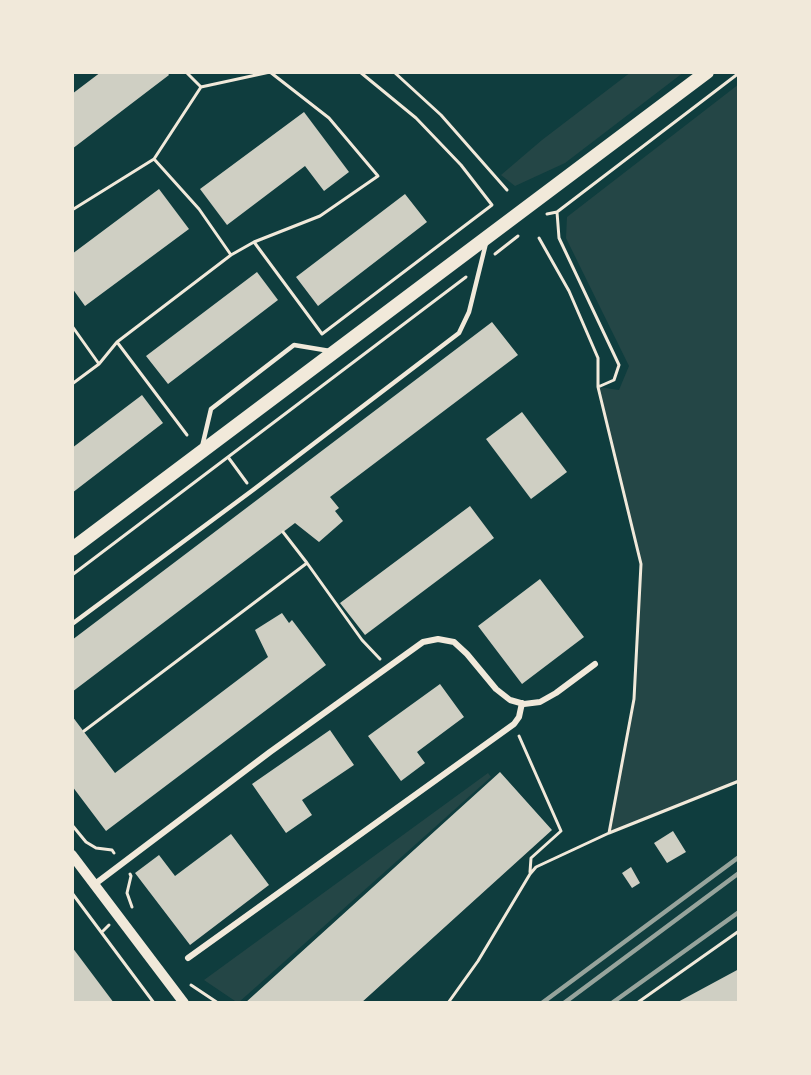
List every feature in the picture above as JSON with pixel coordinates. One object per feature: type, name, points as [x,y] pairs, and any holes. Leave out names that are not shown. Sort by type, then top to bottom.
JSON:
[{"type":"main road","points":[[72,549],[707,72]]},
{"type":"street","points":[[95,884],[423,642],[438,639],[454,642],[496,689],[510,700],[522,703],[540,702],[595,664]]},
{"type":"street","points":[[188,958],[514,724],[519,717],[522,703]]},
{"type":"street","points":[[72,855],[184,1003]]},
{"type":"lane","points":[[72,624],[459,333],[469,312],[487,239]]},
{"type":"lane","points":[[201,453],[211,409],[294,345],[336,352]]},
{"type":"path","points":[[186,72],[201,87]]},
{"type":"path","points":[[72,210],[154,159],[201,87],[270,72],[329,118],[378,176],[320,216],[254,242],[231,255],[117,342],[99,364],[72,384]]},
{"type":"path","points":[[254,242],[322,333],[492,205],[461,165],[416,118],[360,72]]},
{"type":"path","points":[[393,72],[441,115],[507,190]]},
{"type":"path","points":[[539,220],[547,214],[557,212],[739,73]]},
{"type":"path","points":[[154,159],[200,209],[231,255]]},
{"type":"path","points":[[557,212],[559,238],[619,365],[614,380],[598,387]]},
{"type":"path","points":[[72,576],[524,232]]},
{"type":"path","points":[[539,238],[569,291],[598,358],[598,387],[641,564],[634,699],[609,833]]},
{"type":"path","points":[[72,326],[99,364]]},
{"type":"path","points":[[117,342],[187,435]]},
{"type":"path","points":[[217,441],[253,490]]},
{"type":"path","points":[[283,532],[362,640],[387,667]]},
{"type":"path","points":[[84,731],[307,563]]},
{"type":"path","points":[[514,724],[561,831],[531,858],[530,874]]},
{"type":"path","points":[[448,1003],[478,961],[530,874],[545,862],[609,833],[739,781]]},
{"type":"path","points":[[72,825],[86,842],[96,848],[112,850],[114,853]]},
{"type":"path","points":[[130,874],[127,892],[138,916]]},
{"type":"path","points":[[72,893],[154,1003]]},
{"type":"path","points":[[119,917],[132,907]]},
{"type":"path","points":[[637,1003],[739,931]]},
{"type":"path","points":[[185,978],[191,986],[218,1003]]},
{"type":"shaded area","points":[[631,72],[684,72],[565,163],[515,186],[501,175],[542,140]]},
{"type":"shaded area","points":[[739,84],[739,781],[609,833],[634,699],[641,564],[598,387],[619,390],[629,366],[566,238],[567,217]]},
{"type":"shaded area","points":[[488,773],[491,777],[238,1003],[204,980]]},
{"type":"building","points":[[101,72],[167,72],[169,75],[72,149],[72,94]]},
{"type":"building","points":[[304,112],[349,172],[324,191],[305,166],[227,225],[200,189]]},
{"type":"building","points":[[159,189],[189,229],[85,306],[72,288],[72,254]]},
{"type":"building","points":[[405,194],[427,222],[318,306],[296,277]]},
{"type":"building","points":[[257,272],[278,300],[168,384],[146,356]]},
{"type":"building","points":[[492,322],[518,355],[330,497],[339,508],[335,511],[343,521],[319,542],[295,523],[72,692],[72,640]]},
{"type":"building","points":[[142,395],[163,423],[72,493],[72,448]]},
{"type":"building","points":[[522,412],[567,472],[531,499],[486,439]]},
{"type":"building","points":[[470,506],[494,538],[365,635],[340,603]]},
{"type":"building","points":[[540,579],[584,637],[522,684],[478,626]]},
{"type":"building","points":[[282,613],[289,623],[292,620],[326,665],[106,831],[72,786],[72,716],[115,773],[268,657],[255,630]]},
{"type":"building","points":[[440,684],[464,717],[417,752],[425,763],[401,781],[368,736]]},
{"type":"building","points":[[330,730],[354,765],[302,800],[312,815],[286,833],[252,784]]},
{"type":"building","points":[[500,772],[552,830],[361,1003],[245,1003]]},
{"type":"building","points":[[673,831],[686,852],[667,863],[654,843]]},
{"type":"building","points":[[231,834],[269,885],[190,945],[135,873],[159,855],[175,876]]},
{"type":"building","points":[[631,867],[640,883],[632,888],[622,873]]},
{"type":"building","points":[[72,947],[114,1003],[72,1003]]},
{"type":"building","points":[[739,969],[739,1003],[676,1003]]},
{"type":"railway","points":[[542,1003],[739,857]]},
{"type":"railway","points":[[564,1003],[739,873]]},
{"type":"railway","points":[[612,1003],[739,912]]}]
